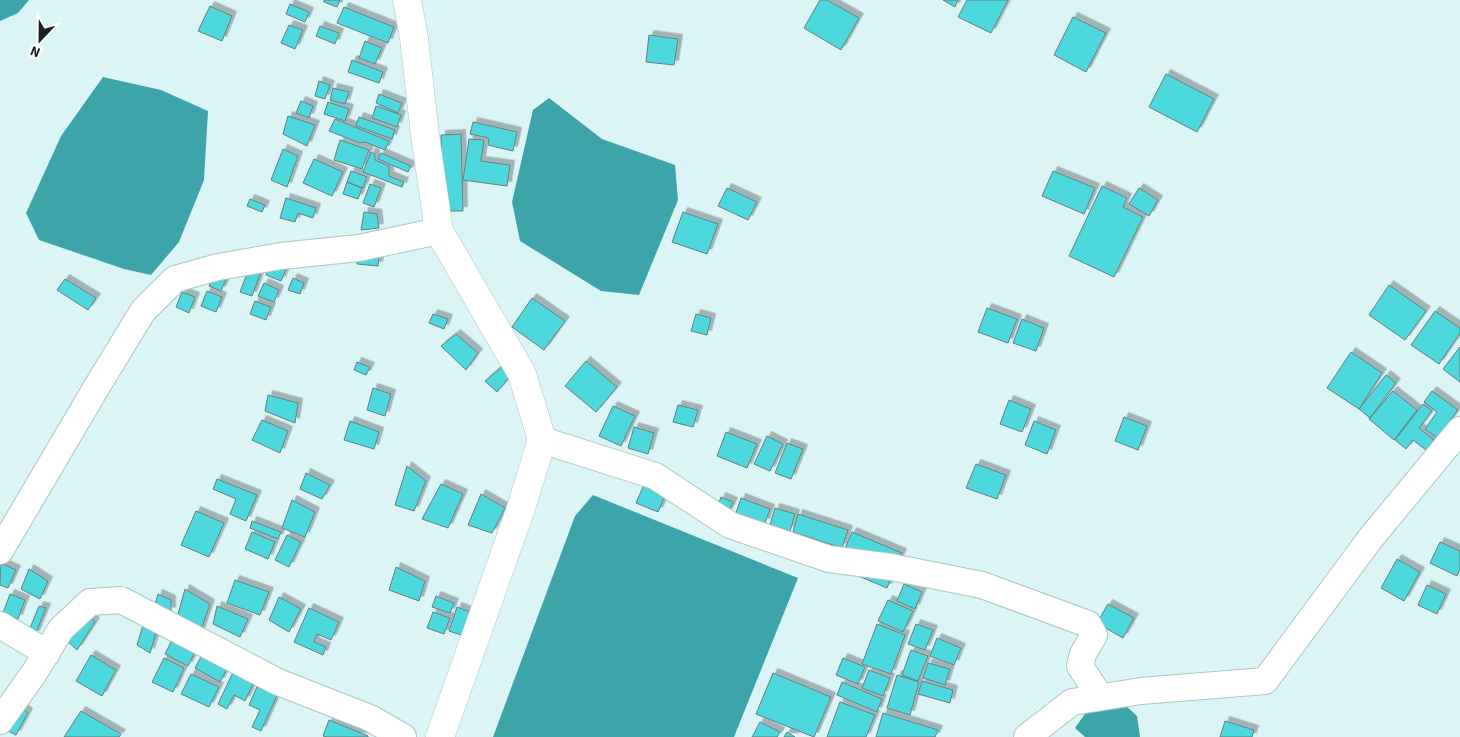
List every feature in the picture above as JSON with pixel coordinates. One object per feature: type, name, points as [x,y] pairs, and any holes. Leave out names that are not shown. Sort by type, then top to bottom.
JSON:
[{"type":"street","points":[[407,0],[414,38],[425,135],[439,230],[522,374],[542,440],[520,512],[440,737]]},
{"type":"street","points":[[0,551],[99,383],[144,311],[175,279],[218,267],[281,256],[359,248],[439,230]]},
{"type":"street","points":[[1027,737],[1072,702],[1141,692],[1265,681],[1370,539],[1460,430]]},
{"type":"street","points":[[542,440],[655,476],[730,525],[820,556],[891,567],[982,585],[1088,624],[1094,635],[1080,666],[1100,697]]},
{"type":"street","points":[[0,721],[47,653],[61,629],[90,602],[121,600],[278,682],[370,718],[403,737]]},
{"type":"street","points":[[0,625],[47,653]]},
{"type":"water","points":[[0,0],[29,0],[18,13],[0,21]]},
{"type":"water","points":[[103,77],[161,90],[208,111],[204,180],[179,242],[151,275],[124,269],[39,240],[26,213],[61,136]]},
{"type":"water","points":[[549,98],[602,139],[675,165],[678,200],[639,295],[601,291],[520,241],[512,202],[533,110]]},
{"type":"water","points":[[593,495],[798,578],[734,737],[493,737],[575,516]]},
{"type":"water","points":[[1125,705],[1137,716],[1140,737],[1085,737],[1075,728],[1087,711]]},
{"type":"building","points":[[324,0],[340,0],[337,7],[324,2]]},
{"type":"building","points":[[820,0],[827,0],[859,18],[841,50],[804,28]]},
{"type":"building","points":[[943,0],[958,0],[955,7]]},
{"type":"building","points":[[967,0],[1008,0],[991,33],[958,17]]},
{"type":"building","points":[[290,4],[309,12],[305,22],[286,14]]},
{"type":"building","points":[[210,6],[232,16],[222,41],[198,31]]},
{"type":"building","points":[[344,7],[394,27],[388,43],[337,23]]},
{"type":"building","points":[[1073,17],[1106,33],[1086,72],[1054,55]]},
{"type":"building","points":[[289,25],[303,30],[295,49],[281,43]]},
{"type":"building","points":[[320,26],[339,33],[335,44],[316,36]]},
{"type":"building","points":[[649,35],[678,39],[674,65],[646,62]]},
{"type":"building","points":[[365,41],[382,48],[375,64],[359,58]]},
{"type":"building","points":[[352,60],[383,72],[379,83],[348,72]]},
{"type":"building","points":[[1166,74],[1214,99],[1197,132],[1149,107]]},
{"type":"building","points":[[319,81],[330,85],[325,99],[315,96]]},
{"type":"building","points":[[333,88],[349,92],[345,104],[330,100]]},
{"type":"building","points":[[379,94],[402,103],[398,113],[376,103]]},
{"type":"building","points":[[301,101],[313,106],[309,118],[296,113]]},
{"type":"building","points":[[328,102],[349,109],[345,121],[324,114]]},
{"type":"building","points":[[376,106],[401,115],[397,127],[372,118]]},
{"type":"building","points":[[288,116],[315,125],[307,146],[283,134]]},
{"type":"building","points":[[359,117],[395,130],[392,139],[356,126]]},
{"type":"building","points":[[335,119],[389,141],[385,150],[329,131]]},
{"type":"building","points":[[473,122],[517,132],[513,151],[488,145],[489,138],[470,134]]},
{"type":"building","points":[[461,134],[463,211],[442,211],[441,135]]},
{"type":"building","points":[[469,139],[484,140],[481,161],[510,165],[507,186],[463,180]]},
{"type":"building","points":[[340,140],[369,150],[362,169],[334,160]]},
{"type":"building","points":[[283,149],[298,156],[287,187],[271,180]]},
{"type":"building","points":[[371,152],[375,154],[375,160],[389,166],[389,176],[404,182],[402,187],[363,172]]},
{"type":"building","points":[[381,153],[411,166],[408,172],[378,159]]},
{"type":"building","points":[[314,159],[343,172],[332,196],[303,183]]},
{"type":"building","points":[[351,171],[367,177],[363,188],[347,182]]},
{"type":"building","points":[[1053,171],[1095,188],[1084,214],[1042,196]]},
{"type":"building","points":[[347,182],[362,188],[358,199],[343,194]]},
{"type":"building","points":[[370,184],[381,188],[374,207],[363,203]]},
{"type":"building","points":[[1102,186],[1127,198],[1123,207],[1143,217],[1114,277],[1069,256]]},
{"type":"building","points":[[727,188],[757,202],[748,220],[718,206]]},
{"type":"building","points":[[1139,188],[1158,200],[1149,216],[1129,204]]},
{"type":"building","points":[[286,198],[316,208],[313,218],[298,213],[295,222],[280,218]]},
{"type":"building","points":[[250,199],[265,205],[262,212],[247,206]]},
{"type":"building","points":[[364,212],[377,214],[379,228],[361,230]]},
{"type":"building","points":[[683,212],[718,224],[707,254],[672,242]]},
{"type":"building","points":[[382,234],[378,266],[357,264],[360,238]]},
{"type":"building","points":[[270,262],[286,269],[281,281],[266,275]]},
{"type":"building","points":[[249,268],[261,272],[252,296],[240,292]]},
{"type":"building","points":[[215,272],[227,277],[221,291],[209,286]]},
{"type":"building","points":[[293,278],[304,283],[300,294],[288,290]]},
{"type":"building","points":[[65,279],[96,298],[88,310],[57,290]]},
{"type":"building","points":[[264,283],[279,290],[274,302],[258,296]]},
{"type":"building","points":[[1389,285],[1426,311],[1405,340],[1369,315]]},
{"type":"building","points":[[207,291],[222,297],[216,312],[201,306]]},
{"type":"building","points":[[182,292],[195,297],[189,313],[176,307]]},
{"type":"building","points":[[532,298],[565,321],[544,350],[512,327]]},
{"type":"building","points":[[255,301],[271,307],[266,320],[250,314]]},
{"type":"building","points":[[987,308],[1017,319],[1008,343],[978,332]]},
{"type":"building","points":[[1435,311],[1460,328],[1460,333],[1439,364],[1411,345]]},
{"type":"building","points":[[433,314],[448,319],[444,329],[429,323]]},
{"type":"building","points":[[696,314],[711,318],[707,335],[691,331]]},
{"type":"building","points":[[1022,319],[1044,328],[1036,351],[1013,343]]},
{"type":"building","points":[[456,334],[478,353],[466,370],[441,346]]},
{"type":"building","points":[[1460,347],[1460,382],[1443,369]]},
{"type":"building","points":[[1351,352],[1382,373],[1359,409],[1327,388]]},
{"type":"building","points":[[586,361],[617,387],[596,412],[565,386]]},
{"type":"building","points":[[357,362],[370,367],[366,375],[354,370]]},
{"type":"building","points":[[505,364],[512,374],[497,392],[485,381]]},
{"type":"building","points":[[1386,375],[1396,383],[1370,418],[1359,409]]},
{"type":"building","points":[[373,388],[391,394],[385,416],[367,410]]},
{"type":"building","points":[[1393,391],[1417,410],[1394,440],[1369,419]]},
{"type":"building","points":[[1432,391],[1458,410],[1437,438],[1425,429],[1437,412],[1424,402]]},
{"type":"building","points":[[268,395],[298,403],[295,423],[265,411]]},
{"type":"building","points":[[1009,400],[1031,409],[1022,432],[1000,424]]},
{"type":"building","points":[[1423,404],[1432,411],[1419,428],[1434,440],[1426,450],[1413,440],[1406,449],[1395,440]]},
{"type":"building","points":[[678,405],[698,410],[693,427],[673,422]]},
{"type":"building","points":[[613,406],[635,416],[621,446],[599,436]]},
{"type":"building","points":[[1124,417],[1147,426],[1138,450],[1115,441]]},
{"type":"building","points":[[262,420],[288,431],[280,453],[252,440]]},
{"type":"building","points":[[350,421],[379,432],[374,449],[344,440]]},
{"type":"building","points":[[1034,421],[1056,430],[1047,454],[1025,445]]},
{"type":"building","points":[[634,427],[654,433],[648,454],[628,448]]},
{"type":"building","points":[[726,432],[757,444],[747,468],[717,456]]},
{"type":"building","points":[[767,436],[783,444],[770,471],[754,464]]},
{"type":"building","points":[[787,443],[803,449],[791,479],[775,473]]},
{"type":"building","points":[[976,464],[1006,475],[997,499],[966,488]]},
{"type":"building","points":[[407,466],[426,481],[414,511],[395,505]]},
{"type":"building","points":[[306,473],[330,485],[322,499],[300,489]]},
{"type":"building","points":[[217,479],[257,495],[246,521],[230,514],[236,499],[213,489]]},
{"type":"building","points":[[646,480],[668,489],[658,512],[636,503]]},
{"type":"building","points":[[441,484],[463,494],[448,528],[422,519]]},
{"type":"building","points":[[481,494],[505,508],[492,533],[468,525]]},
{"type":"building","points":[[721,497],[733,502],[728,513],[717,508]]},
{"type":"building","points":[[741,498],[770,509],[765,523],[736,513]]},
{"type":"building","points":[[292,500],[315,512],[305,537],[282,528]]},
{"type":"building","points":[[775,508],[795,514],[790,531],[770,525]]},
{"type":"building","points":[[196,511],[224,523],[209,557],[181,545]]},
{"type":"building","points":[[798,514],[848,530],[842,548],[793,532]]},
{"type":"building","points":[[252,521],[281,532],[278,539],[250,528]]},
{"type":"building","points":[[252,532],[275,542],[268,559],[245,549]]},
{"type":"building","points":[[852,532],[902,553],[887,588],[837,567]]},
{"type":"building","points":[[287,535],[301,542],[289,567],[275,560]]},
{"type":"building","points":[[1440,542],[1460,551],[1460,569],[1457,576],[1430,563]]},
{"type":"building","points":[[1397,559],[1420,572],[1404,601],[1381,588]]},
{"type":"building","points":[[1,563],[16,570],[8,588],[0,585]]},
{"type":"building","points":[[396,567],[425,581],[419,601],[389,590]]},
{"type":"building","points":[[29,569],[48,581],[40,599],[21,589]]},
{"type":"building","points":[[235,580],[269,592],[260,615],[227,603]]},
{"type":"building","points":[[904,584],[922,592],[915,609],[897,601]]},
{"type":"building","points":[[1427,585],[1446,594],[1437,614],[1418,605]]},
{"type":"building","points":[[185,589],[210,604],[200,633],[177,618]]},
{"type":"building","points":[[10,594],[25,600],[18,619],[3,613]]},
{"type":"building","points":[[158,594],[171,600],[171,612],[154,608]]},
{"type":"building","points":[[436,596],[454,603],[450,613],[432,607]]},
{"type":"building","points":[[279,597],[301,609],[289,632],[269,620]]},
{"type":"building","points":[[888,600],[913,611],[903,632],[878,621]]},
{"type":"building","points":[[1108,604],[1134,618],[1123,638],[1097,623]]},
{"type":"building","points":[[39,606],[46,608],[35,635],[28,633]]},
{"type":"building","points":[[217,606],[248,619],[240,637],[213,624]]},
{"type":"building","points":[[457,607],[473,613],[464,636],[449,631]]},
{"type":"building","points":[[309,608],[339,622],[331,640],[317,634],[314,642],[326,647],[323,655],[294,642]]},
{"type":"building","points":[[433,612],[450,618],[444,634],[427,628]]},
{"type":"building","points":[[85,614],[95,622],[77,650],[65,639]]},
{"type":"building","points":[[877,624],[905,635],[891,674],[862,664]]},
{"type":"building","points":[[916,624],[933,630],[925,650],[908,644]]},
{"type":"building","points":[[143,625],[156,633],[150,653],[137,645]]},
{"type":"building","points":[[174,636],[197,648],[188,666],[165,654]]},
{"type":"building","points":[[937,638],[961,648],[954,665],[930,656]]},
{"type":"building","points":[[911,650],[928,656],[918,681],[902,675]]},
{"type":"building","points":[[203,653],[228,667],[220,682],[195,668]]},
{"type":"building","points":[[91,655],[116,670],[102,696],[76,681]]},
{"type":"building","points":[[164,658],[184,668],[173,692],[152,682]]},
{"type":"building","points":[[843,658],[865,667],[858,684],[836,675]]},
{"type":"building","points":[[928,663],[950,669],[945,685],[923,678]]},
{"type":"building","points":[[235,668],[256,678],[245,701],[234,695],[227,709],[218,704]]},
{"type":"building","points":[[869,670],[890,678],[883,696],[862,688]]},
{"type":"building","points":[[773,673],[831,697],[814,737],[756,714]]},
{"type":"building","points":[[191,674],[219,687],[209,707],[181,694]]},
{"type":"building","points":[[897,675],[919,682],[910,715],[887,708]]},
{"type":"building","points":[[922,681],[953,690],[950,703],[918,694]]},
{"type":"building","points":[[259,682],[279,691],[261,731],[252,727],[260,710],[249,705]]},
{"type":"building","points":[[842,682],[882,699],[877,712],[837,695]]},
{"type":"building","points":[[840,702],[875,715],[866,737],[827,737]]},
{"type":"building","points":[[16,704],[28,713],[16,735],[4,729]]},
{"type":"building","points":[[81,711],[121,734],[119,737],[64,737]]},
{"type":"building","points":[[883,713],[938,730],[935,737],[876,737]]},
{"type":"building","points":[[329,720],[368,736],[368,737],[323,736]]},
{"type":"building","points":[[1225,721],[1254,730],[1252,737],[1220,737]]},
{"type":"building","points":[[760,722],[780,732],[777,737],[752,737]]},
{"type":"building","points":[[787,732],[795,737],[784,737]]}]
